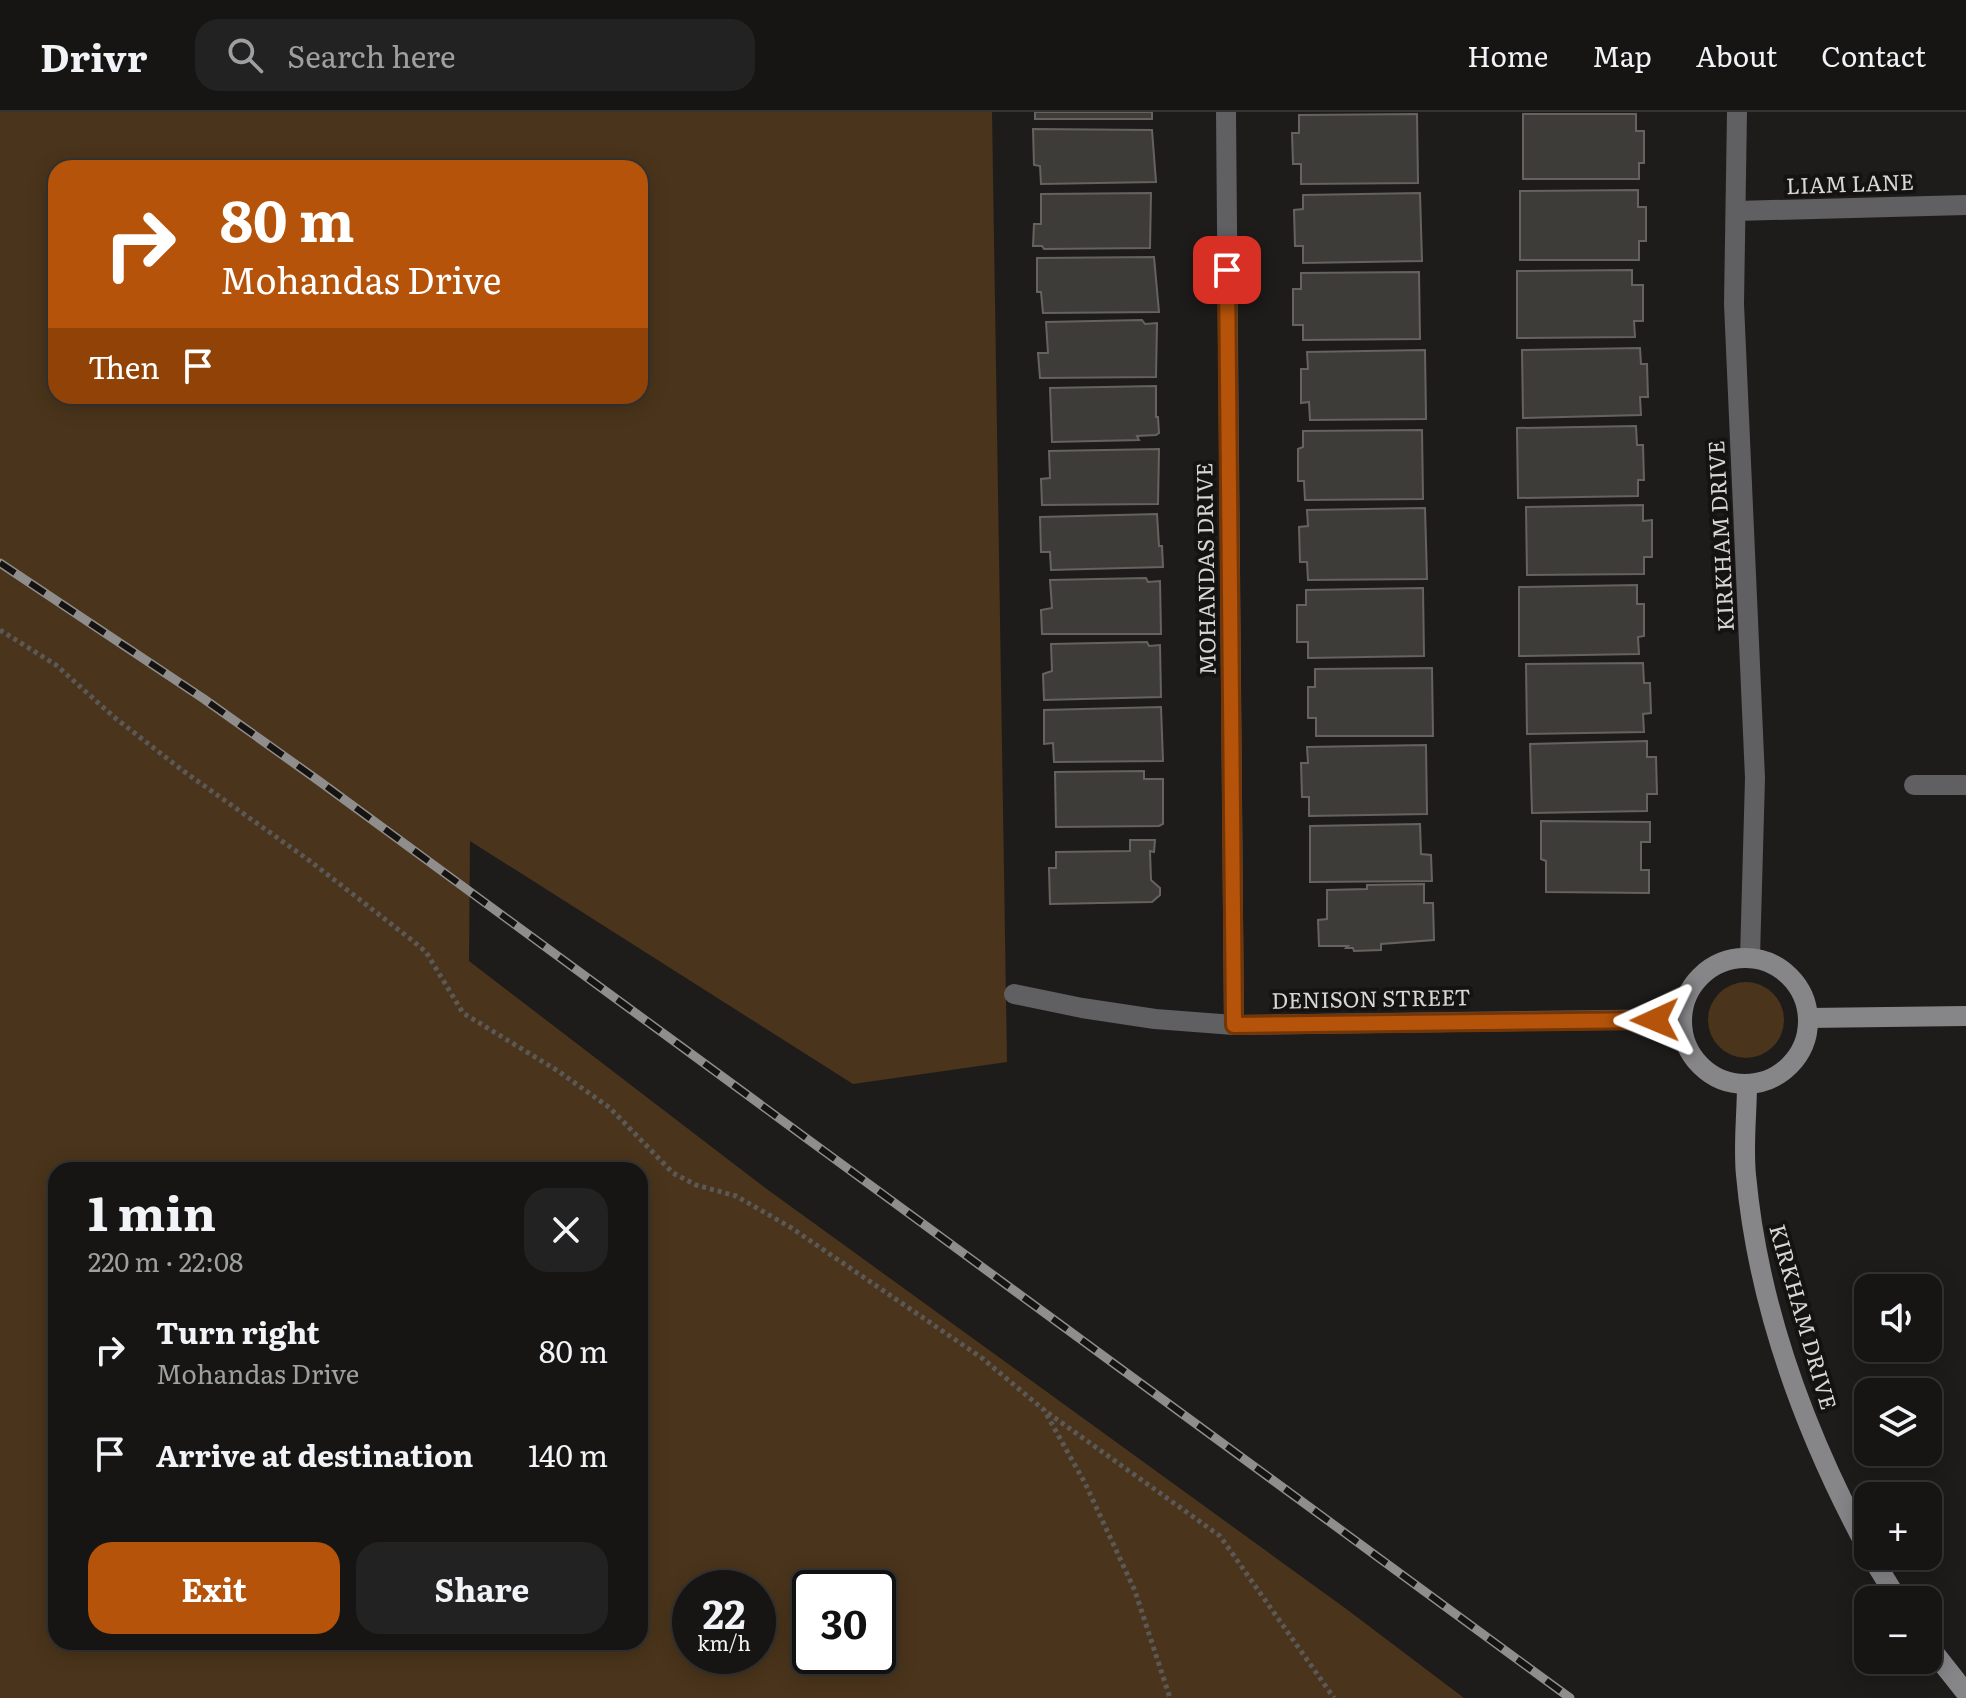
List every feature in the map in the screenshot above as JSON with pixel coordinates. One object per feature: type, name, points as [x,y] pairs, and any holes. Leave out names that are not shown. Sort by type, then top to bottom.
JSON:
[{"type":"street","name":"MOHANDAS DRIVE","points":[[1226,112],[1234,1025]]},
{"type":"street","name":"KIRKHAM DRIVE","points":[[1737,112],[1734,304],[1755,778],[1750,957]]},
{"type":"street","name":"LIAM LANE","points":[[1736,211],[1966,205]]},
{"type":"street","points":[[1914,785],[1966,785]]},
{"type":"street","points":[[1750,957],[1771,962],[1789,974],[1802,992],[1808,1018],[1808,1033],[1800,1053],[1786,1069],[1768,1080],[1747,1084],[1727,1082],[1709,1072],[1694,1058],[1685,1040],[1682,1019],[1686,999],[1695,982],[1710,968],[1729,959],[1750,957]]},
{"type":"street","name":"DENISON STREET","points":[[1014,994],[1155,1019],[1234,1025],[1682,1019]]},
{"type":"street","points":[[1808,1018],[1966,1016]]},
{"type":"street","name":"KIRKHAM DRIVE","points":[[1747,1084],[1745,1172],[1757,1256],[1808,1425],[1854,1524]]},
{"type":"street","points":[[1942,1663],[1966,1693]]},
{"type":"path","points":[[0,630],[56,665],[114,717],[182,770],[396,926],[426,952],[463,1013],[610,1108],[673,1173],[696,1185],[736,1196],[790,1227],[982,1358],[1044,1410],[1220,1536],[1334,1698]]},
{"type":"path","points":[[1044,1410],[1085,1483],[1135,1591],[1170,1698]]},
{"type":"shaded area","points":[[0,112],[992,112],[1007,1062],[853,1084],[470,841],[469,961],[764,1187],[1345,1608],[1464,1698],[0,1698]]},
{"type":"shaded area","points":[[1746,982],[1760,985],[1773,993],[1781,1006],[1784,1020],[1781,1034],[1773,1047],[1760,1055],[1746,1058],[1732,1055],[1719,1047],[1711,1034],[1708,1020],[1711,1006],[1719,993],[1732,985]]},
{"type":"building","points":[[1035,112],[1152,112],[1152,119],[1035,119]]},
{"type":"building","points":[[1417,114],[1418,183],[1301,184],[1301,164],[1293,164],[1292,133],[1299,133],[1299,115]]},
{"type":"building","points":[[1523,114],[1636,114],[1636,131],[1644,131],[1644,163],[1639,163],[1639,179],[1523,179]]},
{"type":"building","points":[[1033,129],[1152,130],[1156,182],[1041,184],[1040,166],[1034,165]]},
{"type":"building","points":[[1638,190],[1638,207],[1646,207],[1646,241],[1639,241],[1639,260],[1520,260],[1520,191]]},
{"type":"building","points":[[1151,193],[1150,248],[1044,249],[1033,246],[1034,224],[1041,224],[1041,194]]},
{"type":"building","points":[[1420,193],[1422,261],[1303,263],[1303,246],[1295,246],[1294,210],[1303,209],[1303,195]]},
{"type":"building","points":[[1154,257],[1159,312],[1043,313],[1041,292],[1037,292],[1037,258]]},
{"type":"building","points":[[1632,270],[1632,285],[1643,285],[1643,321],[1634,321],[1635,337],[1517,338],[1517,271]]},
{"type":"building","points":[[1419,272],[1420,339],[1303,340],[1303,325],[1293,325],[1293,289],[1301,289],[1301,273]]},
{"type":"building","points":[[1142,320],[1145,324],[1157,323],[1156,377],[1040,378],[1038,353],[1048,353],[1046,322]]},
{"type":"building","points":[[1640,348],[1641,364],[1647,364],[1648,397],[1640,397],[1641,415],[1523,418],[1522,350]]},
{"type":"building","points":[[1425,350],[1426,419],[1310,420],[1309,402],[1301,403],[1301,369],[1308,369],[1307,352]]},
{"type":"building","points":[[1156,386],[1159,433],[1156,435],[1137,436],[1139,440],[1052,442],[1050,388]]},
{"type":"building","points":[[1636,426],[1637,445],[1643,445],[1644,480],[1638,480],[1638,496],[1518,498],[1517,428]]},
{"type":"building","points":[[1422,430],[1423,499],[1305,500],[1304,481],[1298,481],[1298,449],[1303,447],[1303,431]]},
{"type":"building","points":[[1159,449],[1158,504],[1042,505],[1041,479],[1050,478],[1049,451]]},
{"type":"building","points":[[1643,505],[1643,521],[1652,520],[1652,557],[1644,557],[1644,574],[1527,575],[1526,507]]},
{"type":"building","points":[[1425,508],[1427,579],[1308,580],[1307,562],[1300,562],[1299,527],[1308,526],[1307,510]]},
{"type":"building","points":[[1157,514],[1163,567],[1051,570],[1050,552],[1041,552],[1040,517]]},
{"type":"building","points":[[1146,578],[1148,582],[1160,581],[1161,634],[1042,634],[1041,610],[1052,608],[1050,580]]},
{"type":"building","points":[[1637,585],[1637,604],[1644,604],[1644,636],[1638,637],[1639,654],[1519,656],[1519,587]]},
{"type":"building","points":[[1423,588],[1424,656],[1308,658],[1308,642],[1297,642],[1297,605],[1306,605],[1306,590]]},
{"type":"building","points":[[1147,642],[1149,646],[1160,645],[1161,697],[1044,700],[1043,674],[1052,671],[1051,644]]},
{"type":"building","points":[[1643,663],[1644,683],[1650,683],[1651,713],[1643,714],[1644,732],[1527,734],[1526,664]]},
{"type":"building","points":[[1432,668],[1433,736],[1316,736],[1316,718],[1308,718],[1308,687],[1315,687],[1315,669]]},
{"type":"building","points":[[1161,707],[1163,761],[1054,762],[1053,743],[1044,744],[1044,710]]},
{"type":"building","points":[[1647,741],[1647,757],[1656,757],[1657,794],[1647,794],[1647,811],[1532,813],[1530,744]]},
{"type":"building","points":[[1426,745],[1427,814],[1309,816],[1309,797],[1302,797],[1301,763],[1308,763],[1307,747]]},
{"type":"building","points":[[1144,771],[1144,779],[1163,779],[1163,824],[1056,827],[1055,772]]},
{"type":"building","points":[[1541,821],[1650,822],[1650,842],[1641,842],[1641,870],[1649,870],[1649,893],[1546,892],[1546,861],[1541,859]]},
{"type":"building","points":[[1420,824],[1421,854],[1431,855],[1432,881],[1310,882],[1310,826]]},
{"type":"building","points":[[1130,840],[1155,840],[1154,852],[1150,851],[1151,880],[1160,888],[1160,895],[1152,902],[1050,904],[1049,868],[1056,868],[1056,852],[1130,851]]},
{"type":"building","points":[[1424,884],[1424,903],[1433,903],[1434,940],[1381,944],[1381,950],[1354,951],[1353,948],[1346,948],[1348,946],[1319,946],[1318,920],[1327,919],[1327,890],[1367,889],[1367,885]]},
{"type":"railway","points":[[0,563],[204,699],[319,781],[1570,1698]]},
{"type":"route","points":[[1227,270],[1234,1025],[1655,1020]]}]
